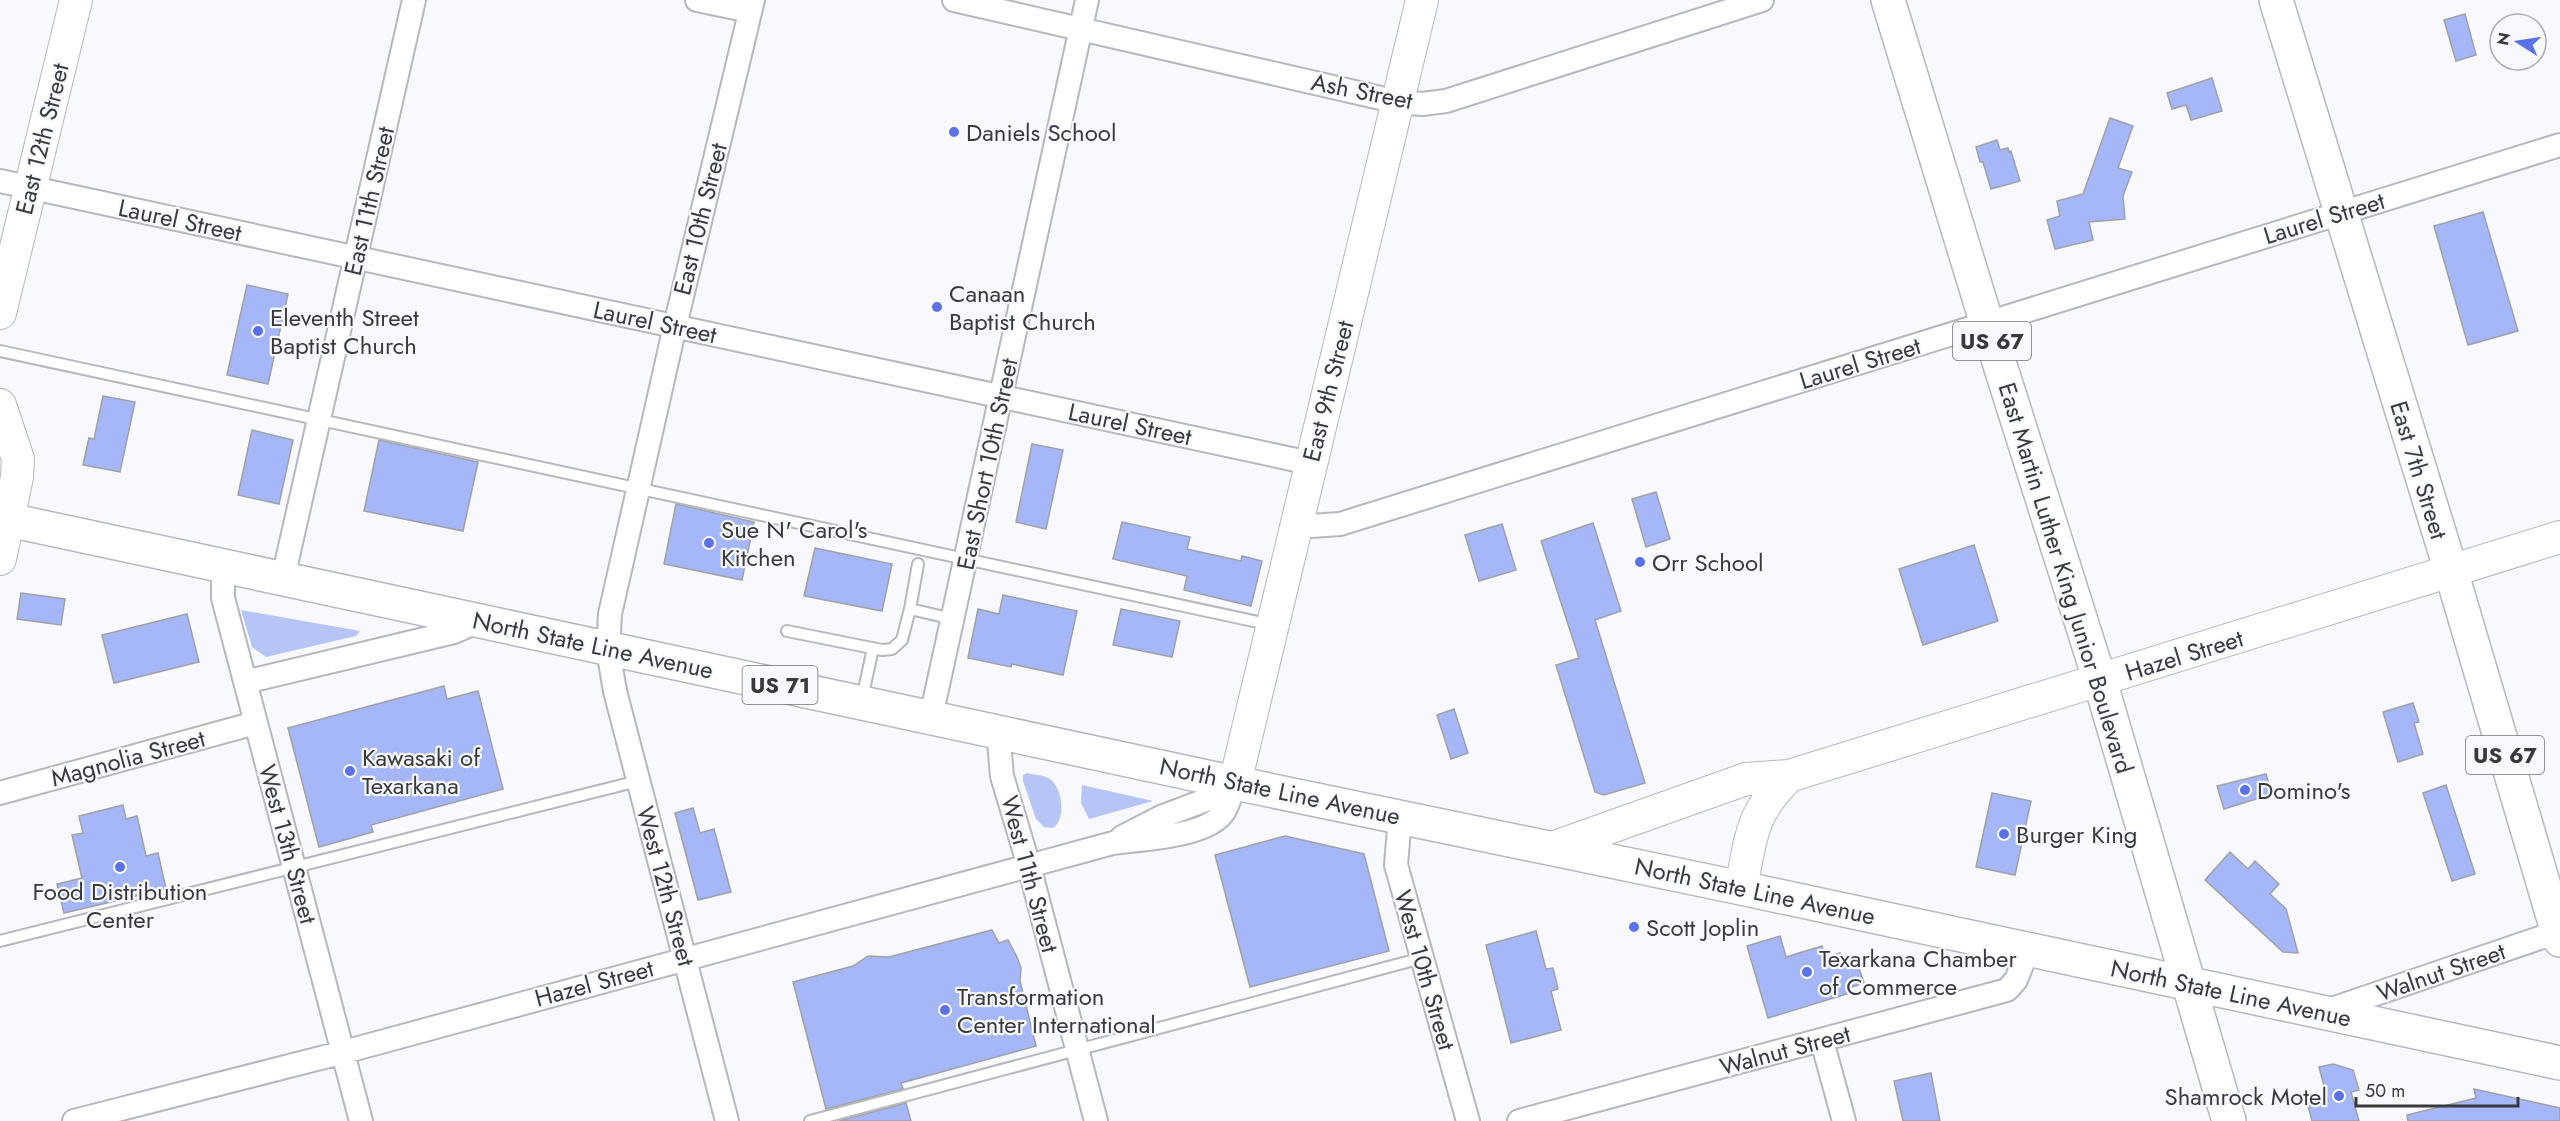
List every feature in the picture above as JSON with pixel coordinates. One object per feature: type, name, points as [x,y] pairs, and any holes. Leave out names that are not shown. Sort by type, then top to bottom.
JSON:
[{"type":"main road","name":"East Martin Luther King Junior Boulevard","points":[[1888,0],[2100,681],[2189,984]]},
{"type":"main road","name":"East 7th Street","points":[[2276,0],[2451,571],[2559,934]]},
{"type":"main road","name":"North State Line Avenue","points":[[4,519],[608,650],[2560,1063]]},
{"type":"main road","name":"US 67","points":[[2189,984],[2229,1121]]},
{"type":"street","name":"East 12th Street","points":[[0,313],[14,184],[76,0]]},
{"type":"street","name":"East 11th Street","points":[[283,578],[414,0]]},
{"type":"street","points":[[697,0],[752,6]]},
{"type":"street","name":"Ash Street","points":[[954,0],[1398,102],[1422,104],[1446,101],[1762,0]]},
{"type":"street","name":"East Short 10th Street","points":[[931,717],[1087,0]]},
{"type":"street","name":"East 9th Street","points":[[1235,783],[1422,0]]},
{"type":"street","name":"East 10th Street","points":[[608,650],[610,614],[638,488],[752,6]]},
{"type":"street","name":"Laurel Street","points":[[1296,524],[1311,526],[1341,524],[2560,145]]},
{"type":"street","name":"Laurel Street","points":[[14,184],[1310,463]]},
{"type":"street","points":[[0,405],[18,459],[17,477],[4,519],[0,559]]},
{"type":"street","name":"Hazel Street","points":[[1741,888],[1758,814],[1769,795],[1789,776],[2560,537]]},
{"type":"street","name":"West 13th Street","points":[[223,566],[223,598],[362,1121]]},
{"type":"street","points":[[245,682],[454,632],[479,621]]},
{"type":"street","name":"West 12th Street","points":[[608,650],[610,672],[727,1121]]},
{"type":"street","name":"Magnolia Street","points":[[0,794],[255,723]]},
{"type":"street","name":"West 11th Street","points":[[998,731],[1002,776],[1029,866],[1096,1121]]},
{"type":"street","points":[[1552,848],[1746,779],[1789,776]]},
{"type":"street","name":"Hazel Street","points":[[74,1121],[344,1052],[685,957],[1113,843],[1183,832],[1214,822],[1227,807],[1235,783]]},
{"type":"street","name":"West 10th Street","points":[[1400,817],[1396,865],[1468,1121]]},
{"type":"street","name":"Walnut Street","points":[[2322,1012],[2559,934]]},
{"type":"street","name":"Walnut Street","points":[[1519,1121],[2007,990],[2016,980],[2028,950]]},
{"type":"street","points":[[1822,1041],[1844,1121]]},
{"type":"lane","points":[[0,351],[1272,625]]},
{"type":"lane","points":[[787,631],[892,650],[902,640],[918,564]]},
{"type":"lane","points":[[910,609],[953,619]]},
{"type":"lane","points":[[861,702],[873,648]]},
{"type":"lane","points":[[0,941],[638,781]]},
{"type":"lane","points":[[810,1121],[1422,958]]},
{"type":"shaded area","points":[[241,610],[360,631],[356,636],[266,657],[252,647]]},
{"type":"shaded area","points":[[1027,773],[1050,779],[1058,790],[1061,811],[1060,818],[1053,828],[1044,827],[1036,819],[1023,781],[1023,775]]},
{"type":"shaded area","points":[[1082,785],[1153,801],[1089,819],[1081,803]]},
{"type":"building","points":[[2465,14],[2476,55],[2456,61],[2444,20]]},
{"type":"building","points":[[2212,78],[2222,111],[2191,120],[2186,105],[2172,109],[2167,93]]},
{"type":"building","points":[[2110,118],[2133,126],[2118,168],[2132,172],[2123,196],[2125,219],[2089,222],[2093,240],[2055,249],[2047,220],[2060,216],[2057,201],[2083,194]]},
{"type":"building","points":[[1997,140],[2000,150],[2008,148],[2009,152],[2011,151],[2020,181],[1991,189],[1976,147]]},
{"type":"building","points":[[2483,212],[2518,331],[2468,345],[2434,226]]},
{"type":"building","name":"Eleventh Street Baptist Church","points":[[247,285],[288,294],[268,384],[227,375]]},
{"type":"building","points":[[103,396],[135,402],[120,472],[83,465],[89,438],[94,439]]},
{"type":"building","points":[[252,430],[293,440],[279,504],[238,495]]},
{"type":"building","points":[[379,440],[478,462],[463,531],[364,511]]},
{"type":"building","points":[[1032,444],[1063,450],[1046,529],[1016,522]]},
{"type":"building","points":[[1656,492],[1670,539],[1646,547],[1632,499]]},
{"type":"building","name":"Sue N' Carol's Kitchen","points":[[676,504],[754,522],[742,580],[664,564]]},
{"type":"building","points":[[1122,522],[1190,537],[1187,549],[1241,561],[1242,556],[1262,561],[1251,606],[1184,590],[1187,576],[1113,559]]},
{"type":"building","points":[[1593,523],[1621,611],[1595,620],[1645,783],[1604,795],[1595,792],[1556,665],[1579,658],[1541,541]]},
{"type":"building","points":[[1502,524],[1516,570],[1479,581],[1465,535]]},
{"type":"building","points":[[1974,545],[1998,621],[1923,645],[1899,569]]},
{"type":"building","points":[[815,548],[892,564],[882,611],[804,596]]},
{"type":"building","points":[[21,593],[65,599],[61,625],[17,619]]},
{"type":"building","points":[[1003,595],[1077,611],[1063,675],[1012,664],[1011,667],[968,658],[978,609],[999,614]]},
{"type":"building","points":[[1121,609],[1180,621],[1172,657],[1113,645]]},
{"type":"building","points":[[187,614],[199,662],[114,683],[102,635]]},
{"type":"building","points":[[444,686],[447,699],[478,691],[503,789],[371,825],[373,832],[319,847],[288,728]]},
{"type":"building","points":[[2413,703],[2419,722],[2414,723],[2423,754],[2398,762],[2383,712]]},
{"type":"building","points":[[1454,709],[1468,753],[1451,759],[1437,715]]},
{"type":"building","name":"Domino's","points":[[2266,774],[2272,794],[2224,809],[2217,786]]},
{"type":"building","points":[[2446,785],[2475,874],[2452,881],[2423,793]]},
{"type":"building","name":"Burger King","points":[[1992,793],[2031,801],[2015,875],[1976,867]]},
{"type":"building","name":"Food Distribution Center","points":[[123,805],[126,819],[137,816],[146,856],[158,853],[166,889],[64,913],[57,884],[82,878],[72,835],[83,833],[79,816]]},
{"type":"building","points":[[693,808],[700,833],[714,829],[731,892],[698,900],[675,813]]},
{"type":"building","points":[[1285,836],[1364,854],[1389,951],[1250,987],[1215,855]]},
{"type":"building","points":[[2230,852],[2248,869],[2255,861],[2279,884],[2270,894],[2286,909],[2298,953],[2283,952],[2205,880]]},
{"type":"building","name":"Transformation Center International","points":[[992,930],[999,943],[1008,940],[1017,957],[1021,968],[1020,981],[1036,1046],[901,1083],[903,1089],[826,1109],[793,982],[853,966],[868,956],[889,957]]},
{"type":"building","points":[[1536,931],[1546,969],[1553,968],[1558,989],[1551,991],[1561,1030],[1511,1043],[1486,945]]},
{"type":"building","name":"Texarkana Chamber of Commerce","points":[[1780,936],[1786,957],[1822,946],[1825,958],[1840,953],[1842,960],[1855,956],[1864,983],[1849,988],[1850,993],[1768,1018],[1747,946]]},
{"type":"building","name":"Shamrock Motel","points":[[2333,1064],[2353,1070],[2359,1090],[2351,1092],[2359,1121],[2312,1121],[2308,1106],[2328,1101],[2319,1067]]},
{"type":"building","points":[[1931,1073],[1940,1121],[1903,1121],[1894,1081]]},
{"type":"building","points":[[2474,1089],[2560,1108],[2560,1121],[2408,1121],[2407,1115],[2476,1098]]},
{"type":"building","points":[[906,1103],[911,1121],[839,1121]]},
{"type":"place","name":"Daniels School","points":[[954,132]]},
{"type":"place","name":"Canaan Baptist Church","points":[[937,307]]},
{"type":"place","name":"Eleventh Street Baptist Church","points":[[258,331]]},
{"type":"place","name":"Sue N' Carol's Kitchen","points":[[709,543]]},
{"type":"place","name":"Orr School","points":[[1640,562]]},
{"type":"place","name":"Kawasaki of Texarkana","points":[[350,771]]},
{"type":"place","name":"Domino's","points":[[2245,790]]},
{"type":"place","name":"Burger King","points":[[2004,834]]},
{"type":"place","name":"Food Distribution Center","points":[[120,867]]},
{"type":"place","name":"Scott Joplin","points":[[1634,927]]},
{"type":"place","name":"Texarkana Chamber of Commerce","points":[[1807,972]]},
{"type":"place","name":"Transformation Center International","points":[[945,1010]]},
{"type":"place","name":"Shamrock Motel","points":[[2339,1096]]}]
